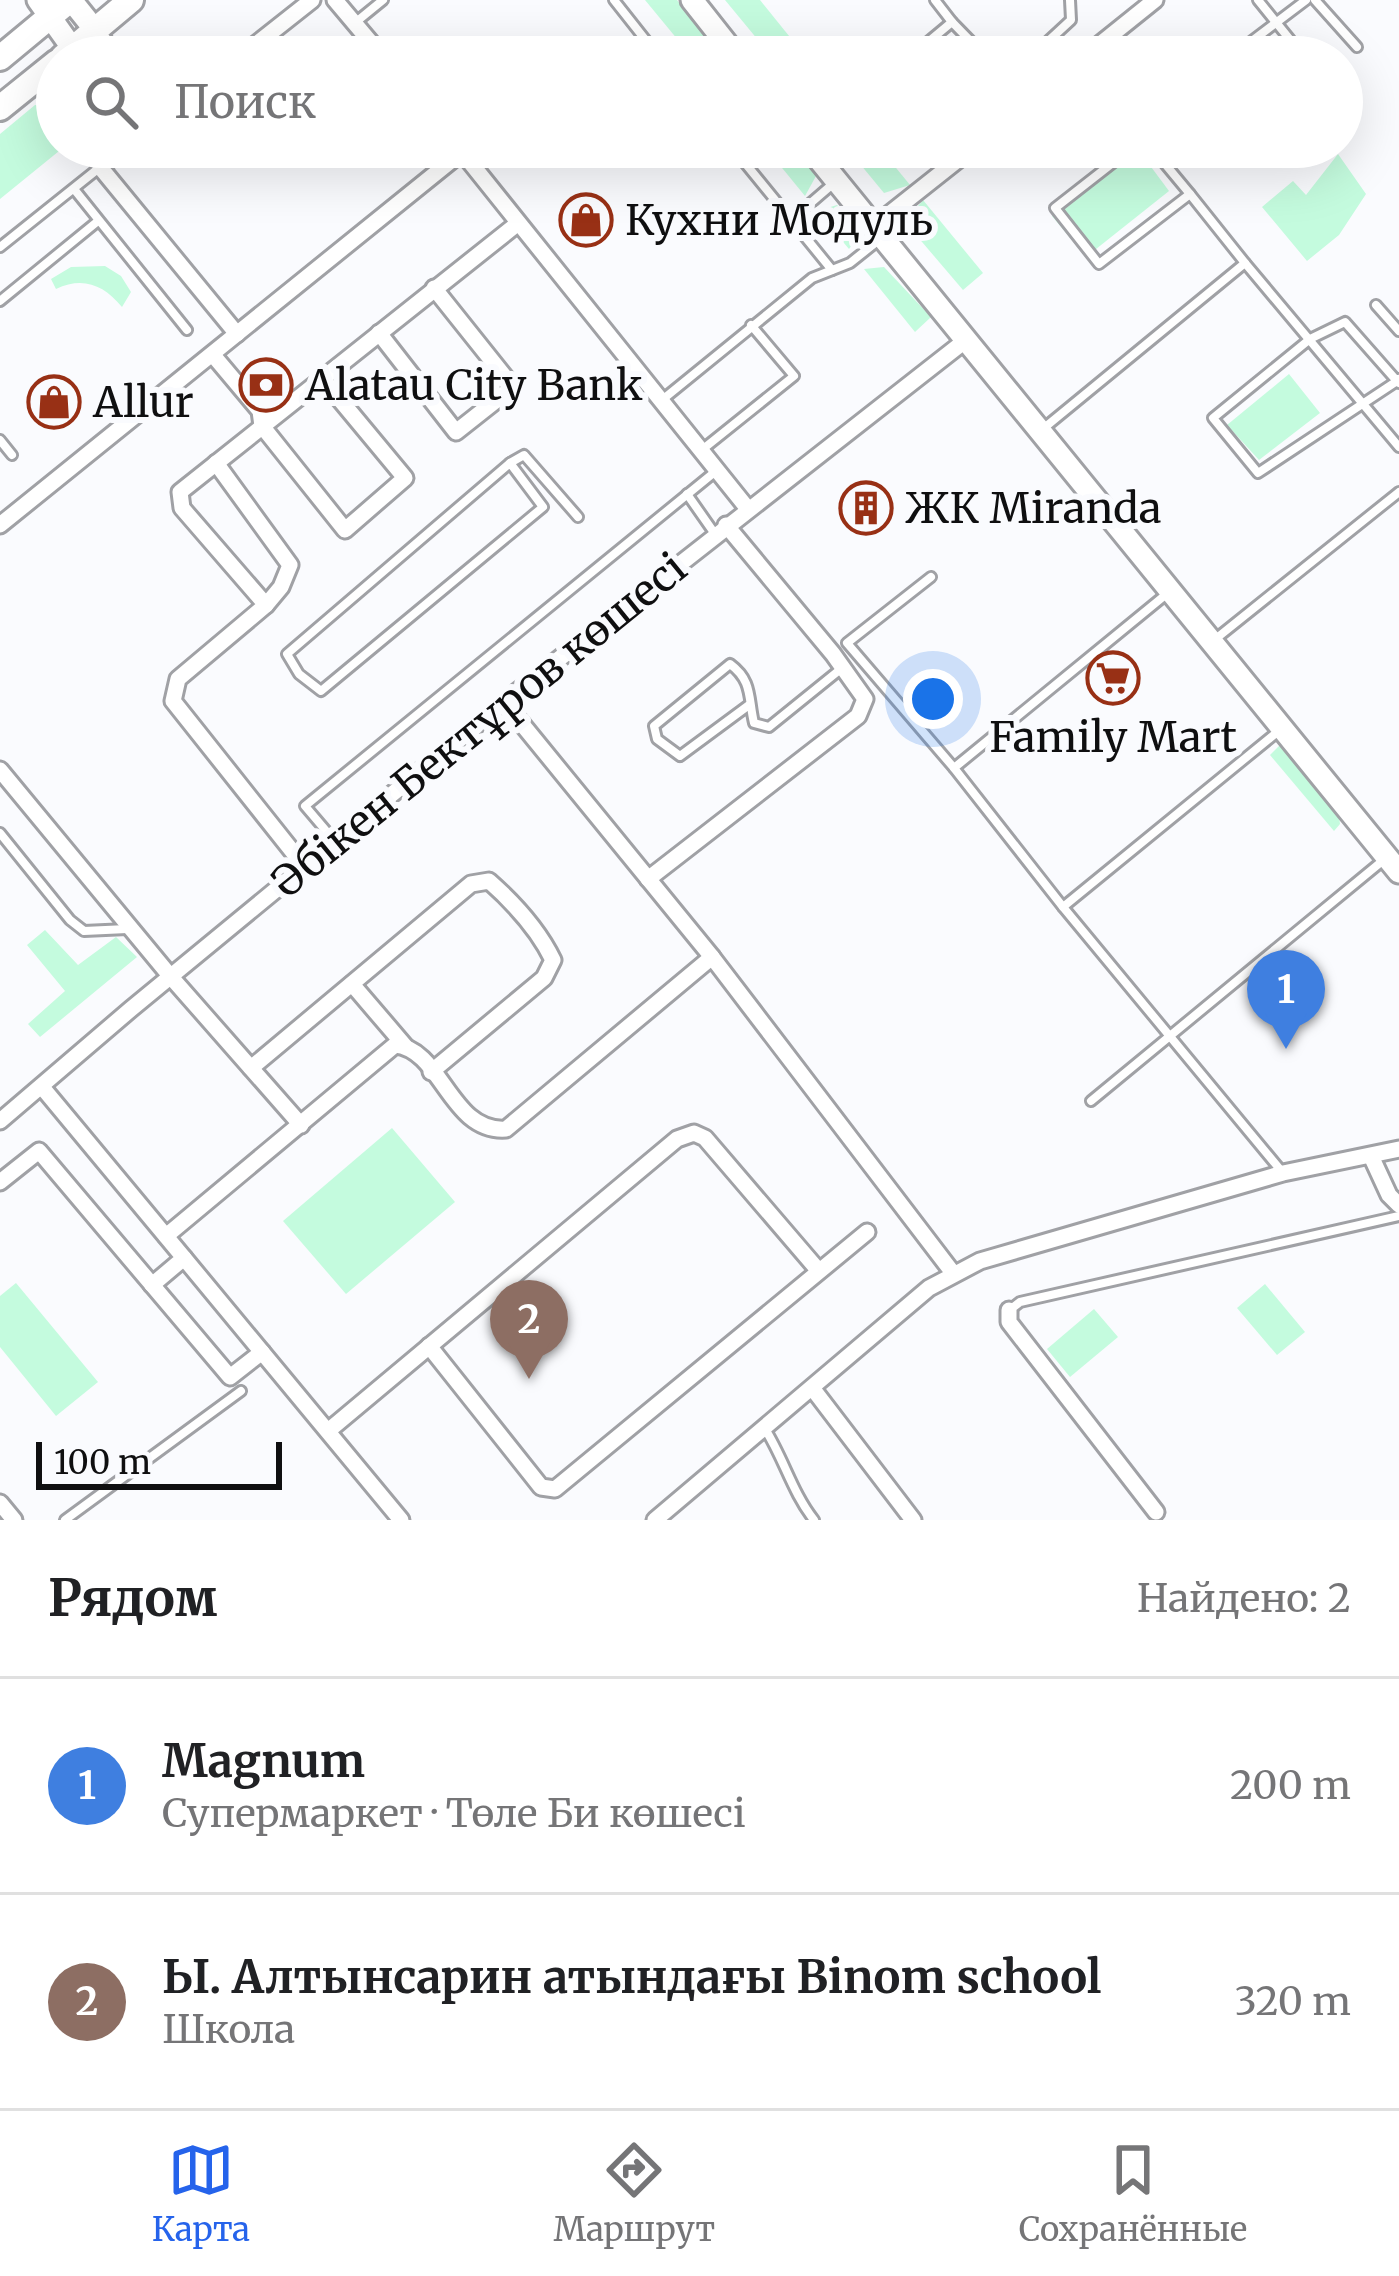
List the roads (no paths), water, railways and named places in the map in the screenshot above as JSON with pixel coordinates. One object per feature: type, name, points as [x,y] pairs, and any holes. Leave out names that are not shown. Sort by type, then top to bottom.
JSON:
[{"type":"main road","points":[[0,58],[43,10],[70,0]]},
{"type":"main road","points":[[89,36],[131,0]]},
{"type":"main road","points":[[0,108],[36,80]]},
{"type":"street","points":[[70,0],[100,36]]},
{"type":"street","points":[[267,36],[312,0]]},
{"type":"street","points":[[335,0],[366,36]]},
{"type":"street","points":[[692,0],[720,36]]},
{"type":"street","points":[[1109,36],[1155,0]]},
{"type":"street","points":[[101,168],[237,334]]},
{"type":"street","points":[[0,525],[437,168]]},
{"type":"street","points":[[474,168],[748,509]]},
{"type":"street","points":[[826,168],[1393,865]]},
{"type":"street","points":[[878,232],[950,168]]},
{"type":"street","points":[[266,605],[178,500],[181,492],[517,224]]},
{"type":"street","points":[[379,334],[456,432],[513,387],[434,288]]},
{"type":"street","name":"Әбікен Бектұров көшесі","points":[[0,1121],[504,702],[966,340]]},
{"type":"street","points":[[213,355],[260,411],[262,426],[345,530],[405,478],[322,378]]},
{"type":"street","points":[[216,464],[290,565],[266,605],[178,680],[173,701],[304,866]]},
{"type":"street","points":[[648,879],[858,716],[865,699],[841,655],[721,530]]},
{"type":"street","points":[[504,702],[712,957],[953,1273]]},
{"type":"street","points":[[0,770],[301,1125]]},
{"type":"street","points":[[251,1068],[471,884],[489,881],[509,898],[553,960],[544,978],[431,1072]]},
{"type":"street","points":[[352,984],[471,1119],[488,1131],[506,1130],[712,957]]},
{"type":"street","points":[[166,1236],[385,1053],[405,1046]]},
{"type":"street","points":[[43,1087],[401,1520]]},
{"type":"street","points":[[328,1431],[677,1139],[694,1133],[705,1138],[818,1270]]},
{"type":"street","points":[[656,1520],[929,1288],[953,1273],[980,1261],[1283,1173],[1399,1149]]},
{"type":"street","points":[[0,1182],[38,1151],[230,1377],[262,1352]]},
{"type":"street","points":[[1371,1156],[1388,1195],[1399,1205]]},
{"type":"street","points":[[430,1346],[541,1487],[554,1489],[866,1232]]},
{"type":"street","points":[[152,1285],[184,1258]]},
{"type":"street","points":[[1009,1310],[1009,1322],[1156,1512]]},
{"type":"street","points":[[813,1389],[914,1520]]},
{"type":"street","points":[[0,1503],[14,1520]]},
{"type":"lane","points":[[355,23],[383,0]]},
{"type":"lane","points":[[614,0],[642,36]]},
{"type":"lane","points":[[935,0],[966,36]]},
{"type":"lane","points":[[1054,36],[1071,20],[1070,0]]},
{"type":"lane","points":[[1258,0],[1288,36]]},
{"type":"lane","points":[[1258,36],[1310,0],[1346,36]]},
{"type":"lane","points":[[935,36],[952,22]]},
{"type":"lane","points":[[0,247],[99,168]]},
{"type":"lane","points":[[749,168],[832,270]]},
{"type":"lane","points":[[1105,168],[1055,208],[1100,265],[1190,194]]},
{"type":"lane","points":[[1168,168],[1399,447]]},
{"type":"lane","points":[[791,220],[836,181]]},
{"type":"lane","points":[[74,188],[187,330]]},
{"type":"lane","points":[[0,301],[98,221]]},
{"type":"lane","points":[[661,401],[812,278],[850,263],[878,232]]},
{"type":"lane","points":[[1040,431],[1245,263]]},
{"type":"lane","points":[[1376,305],[1399,331]]},
{"type":"lane","points":[[1345,322],[1398,381],[1258,473],[1213,418],[1310,339],[1345,322]]},
{"type":"lane","points":[[701,450],[794,376],[751,325]]},
{"type":"lane","points":[[0,440],[12,455]]},
{"type":"lane","points":[[510,463],[543,507],[321,691],[299,674],[287,654],[510,463],[524,455],[578,517]]},
{"type":"lane","points":[[334,841],[305,806],[717,470]]},
{"type":"lane","points":[[1212,642],[1399,492]]},
{"type":"lane","points":[[686,494],[721,530]]},
{"type":"lane","points":[[749,705],[680,756],[657,739],[654,726],[730,664],[752,689],[749,705],[754,723],[769,728],[841,655],[931,577]]},
{"type":"lane","points":[[954,768],[1170,591]]},
{"type":"lane","points":[[841,655],[954,768],[1283,1173]]},
{"type":"lane","points":[[1063,907],[1282,728]]},
{"type":"lane","points":[[1,838],[84,931],[131,928]]},
{"type":"lane","points":[[1091,1101],[1393,865]]},
{"type":"lane","points":[[1009,1310],[1021,1302],[1399,1216]]},
{"type":"lane","points":[[65,1520],[241,1391]]},
{"type":"lane","points":[[765,1429],[782,1455],[797,1498],[814,1520]]},
{"type":"place","name":"Кухни Модуль","points":[[586,220]]},
{"type":"place","name":"Alatau City Bank","points":[[266,385]]},
{"type":"place","name":"Allur","points":[[54,402]]},
{"type":"place","name":"ЖК Miranda","points":[[866,508]]},
{"type":"place","name":"Family Mart","points":[[1113,678]]},
{"type":"place","name":"Magnum","points":[[1286,1049]]},
{"type":"place","name":"Ы. Алтынсарин атындағы Binom school","points":[[529,1379]]}]
